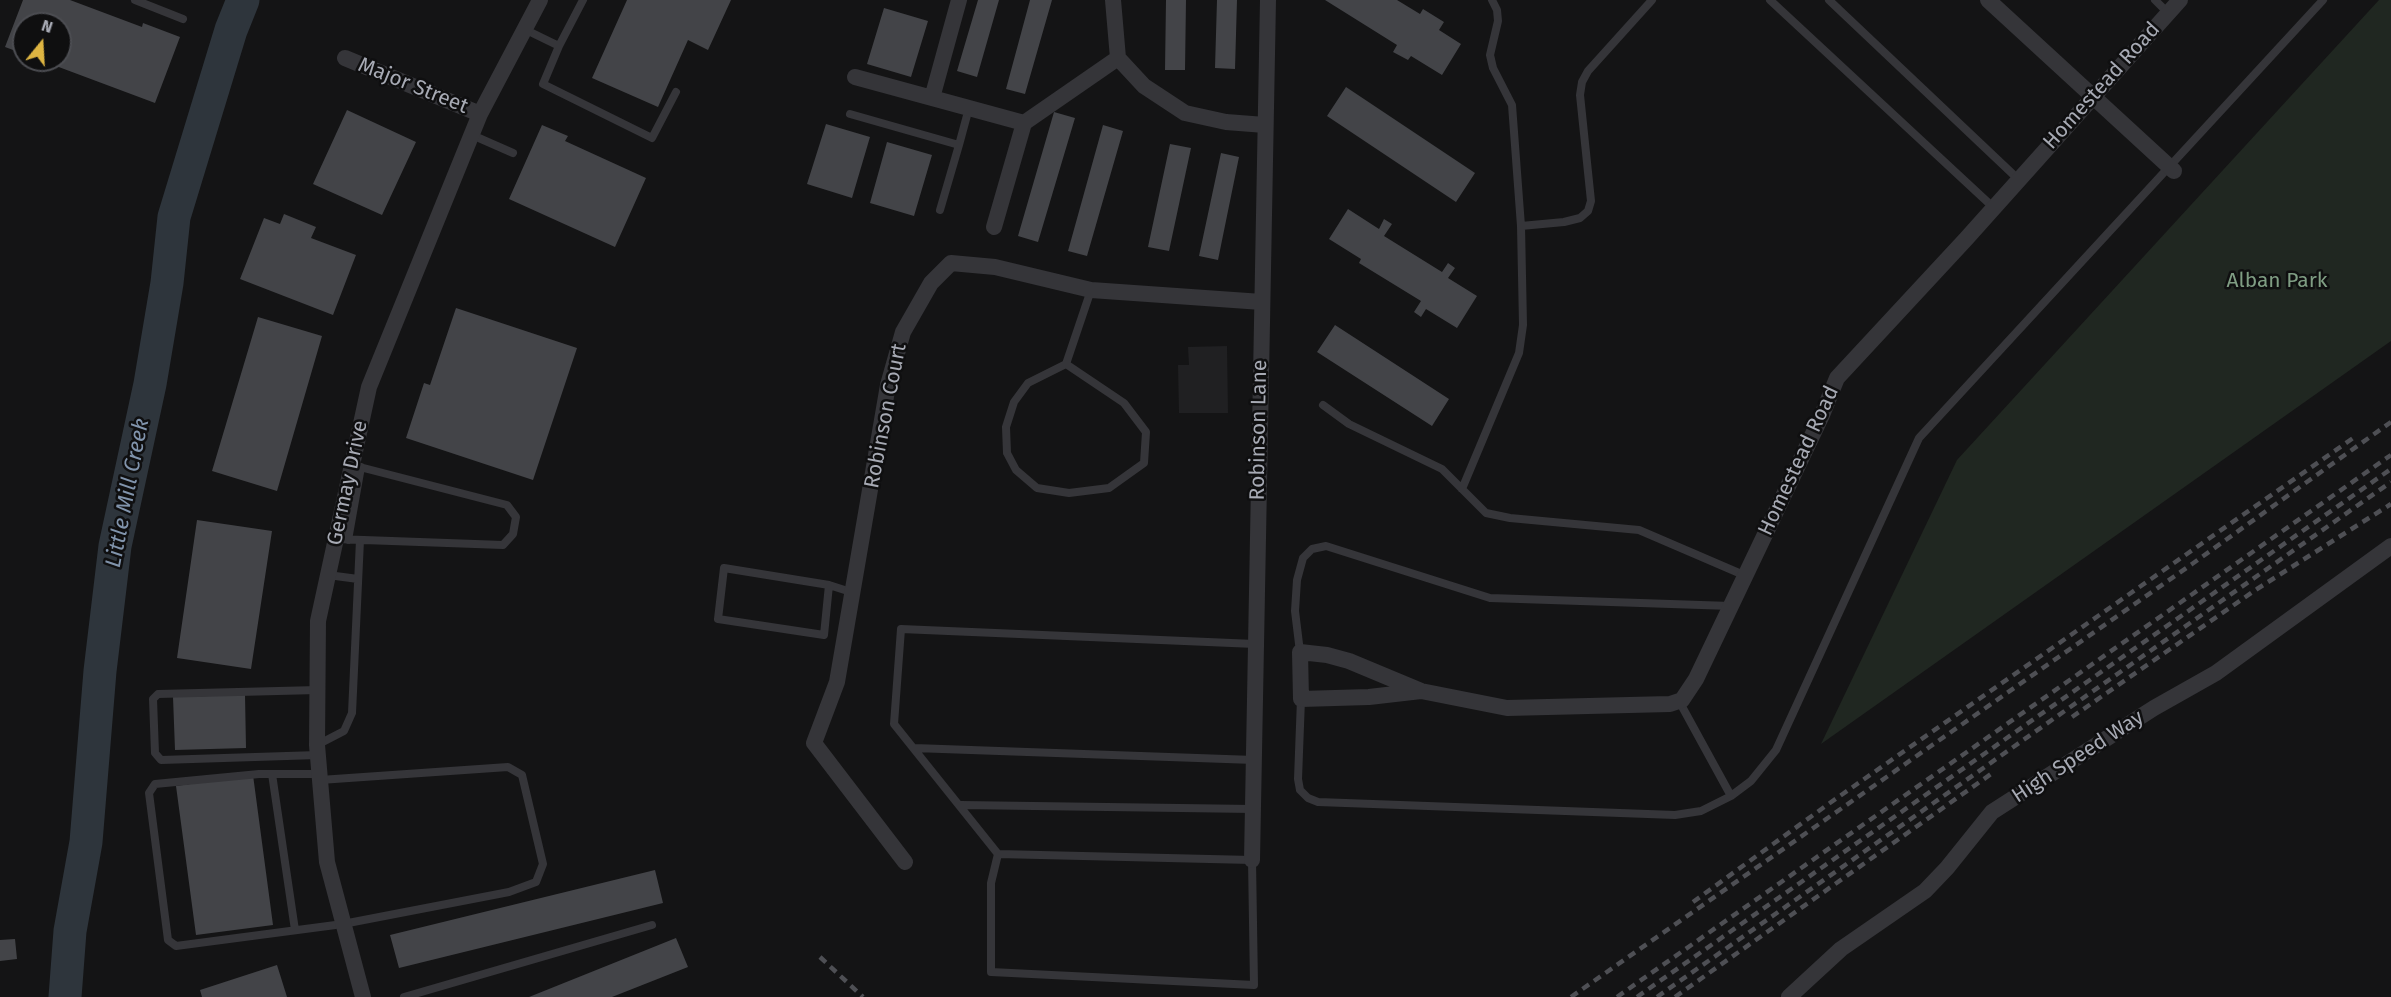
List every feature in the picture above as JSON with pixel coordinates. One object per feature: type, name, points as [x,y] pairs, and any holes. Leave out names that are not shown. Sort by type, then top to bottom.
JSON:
[{"type":"street","name":"Germay Drive","points":[[363,997],[327,862],[318,750],[318,621],[328,575],[342,539],[369,387],[480,114],[540,0]]},
{"type":"street","points":[[932,98],[959,0]]},
{"type":"street","points":[[1113,0],[1118,58],[1144,86],[1185,113],[1226,122],[1265,125]]},
{"type":"street","name":"Robinson Lane","points":[[1252,860],[1268,0]]},
{"type":"street","points":[[1988,0],[2171,169]]},
{"type":"street","name":"Homestead Road","points":[[1679,701],[1696,679],[1837,378],[2180,0]]},
{"type":"street","name":"Major Street","points":[[345,58],[480,114]]},
{"type":"street","points":[[994,227],[1024,123],[1118,58]]},
{"type":"street","points":[[855,77],[1024,123]]},
{"type":"street","name":"Robinson Court","points":[[905,862],[814,743],[837,682],[888,385],[903,332],[931,283],[951,263],[994,267],[1091,290],[1262,302]]},
{"type":"street","name":"High Speed Way","points":[[1789,997],[1840,949],[1925,891],[1947,868],[1992,812],[2154,708],[2216,674],[2391,546]]},
{"type":"street","points":[[1421,691],[1369,697],[1301,699],[1300,652],[1327,655],[1349,661],[1421,691],[1507,708],[1670,704],[1679,701]]},
{"type":"lane","points":[[135,0],[183,19]]},
{"type":"lane","points":[[584,0],[559,46],[543,84],[652,138],[676,92]]},
{"type":"lane","points":[[1462,489],[1519,353],[1523,325],[1521,226],[1512,105],[1493,68],[1491,55],[1498,21],[1497,10],[1492,0]]},
{"type":"lane","points":[[1521,226],[1564,222],[1580,218],[1588,211],[1590,201],[1580,95],[1582,82],[1588,71],[1652,0]]},
{"type":"lane","points":[[1770,0],[1994,207]]},
{"type":"lane","points":[[1829,0],[2018,179]]},
{"type":"lane","points":[[2155,0],[2168,13]]},
{"type":"lane","points":[[1301,699],[1298,779],[1300,790],[1308,798],[1318,801],[1675,815],[1701,811],[1731,796],[1751,781],[1776,750],[1919,438],[2171,169],[2323,0]]},
{"type":"lane","points":[[524,29],[559,46]]},
{"type":"lane","points":[[940,210],[969,108]]},
{"type":"lane","points":[[850,114],[959,145]]},
{"type":"lane","points":[[472,135],[513,153]]},
{"type":"lane","points":[[1066,364],[1124,403],[1146,432],[1144,463],[1109,488],[1070,493],[1037,488],[1016,470],[1007,453],[1006,427],[1014,402],[1028,383],[1066,364],[1091,290]]},
{"type":"lane","points":[[1323,405],[1349,424],[1442,469],[1486,513],[1510,518],[1639,530],[1746,576]]},
{"type":"lane","points":[[342,539],[503,545],[513,534],[516,517],[507,505],[356,466]]},
{"type":"lane","points":[[318,690],[158,694],[153,699],[154,753],[161,760],[318,750],[344,731],[352,713],[360,540]]},
{"type":"lane","points":[[1300,652],[1295,611],[1297,580],[1303,558],[1312,549],[1326,546],[1490,598],[1731,606]]},
{"type":"lane","points":[[829,585],[824,634],[718,619],[724,568],[829,585],[854,593]]},
{"type":"lane","points":[[328,575],[358,579]]},
{"type":"lane","points":[[998,854],[894,723],[901,629],[1256,644]]},
{"type":"lane","points":[[1679,701],[1731,796]]},
{"type":"lane","points":[[914,748],[1254,760]]},
{"type":"lane","points":[[508,767],[522,776],[543,864],[536,882],[509,892],[343,924],[176,946],[168,940],[149,793],[156,784],[272,774],[320,777],[508,767]]},
{"type":"lane","points":[[272,774],[295,930]]},
{"type":"lane","points":[[961,805],[1253,809]]},
{"type":"lane","points":[[998,854],[1252,860],[1254,986],[991,972],[991,882],[998,854]]},
{"type":"lane","points":[[404,997],[652,925]]},
{"type":"shaded area","points":[[1227,346],[1228,413],[1179,413],[1178,365],[1189,365],[1188,347]]},
{"type":"green space","name":"Alban Park","points":[[2379,0],[2391,0],[2391,341],[1821,744],[1957,460]]},
{"type":"building","points":[[23,0],[70,0],[142,27],[143,23],[180,37],[155,103],[72,72],[72,12],[18,12]]},
{"type":"building","points":[[627,0],[731,0],[708,50],[688,40],[658,107],[592,78]]},
{"type":"building","points":[[978,0],[999,0],[977,77],[957,71]]},
{"type":"building","points":[[1030,0],[1052,0],[1025,94],[1006,89]]},
{"type":"building","points":[[1166,0],[1186,0],[1185,70],[1165,70]]},
{"type":"building","points":[[1217,0],[1237,0],[1235,69],[1215,68]]},
{"type":"building","points":[[1325,0],[1397,0],[1420,14],[1423,9],[1444,22],[1439,30],[1461,44],[1442,75],[1411,56],[1408,60],[1393,52],[1397,45]]},
{"type":"building","points":[[884,8],[928,21],[911,77],[867,64]]},
{"type":"building","points":[[12,29],[12,50],[5,47]]},
{"type":"building","points":[[1346,87],[1475,173],[1456,202],[1327,116]]},
{"type":"building","points":[[347,110],[416,142],[382,215],[313,184]]},
{"type":"building","points":[[1054,112],[1075,118],[1038,242],[1018,236]]},
{"type":"building","points":[[826,124],[870,137],[852,198],[807,184]]},
{"type":"building","points":[[542,125],[568,136],[565,141],[646,178],[615,247],[509,199]]},
{"type":"building","points":[[1103,125],[1123,131],[1087,256],[1068,251]]},
{"type":"building","points":[[887,142],[932,155],[914,216],[870,203]]},
{"type":"building","points":[[1170,144],[1191,148],[1169,251],[1148,247]]},
{"type":"building","points":[[1221,153],[1239,157],[1218,260],[1199,256]]},
{"type":"building","points":[[1348,209],[1379,229],[1384,219],[1392,224],[1384,236],[1442,272],[1448,263],[1455,268],[1448,278],[1477,296],[1457,328],[1426,309],[1421,317],[1414,312],[1421,301],[1359,263],[1361,259],[1329,239]]},
{"type":"building","points":[[284,214],[316,227],[311,238],[356,255],[333,315],[240,279],[264,218],[280,224]]},
{"type":"building","points":[[456,308],[577,348],[533,480],[406,438],[424,383],[430,385]]},
{"type":"building","points":[[258,317],[322,336],[277,491],[212,471]]},
{"type":"building","points":[[1335,325],[1449,399],[1432,426],[1317,352]]},
{"type":"building","points":[[197,520],[272,531],[251,669],[177,658]]},
{"type":"building","points":[[245,695],[246,748],[175,750],[173,697]]},
{"type":"building","points":[[253,775],[273,925],[196,935],[176,786]]},
{"type":"building","points":[[655,870],[663,903],[399,968],[390,935]]},
{"type":"building","points":[[676,938],[688,967],[612,997],[529,997]]},
{"type":"building","points":[[15,939],[17,959],[0,961],[0,940]]},
{"type":"building","points":[[277,965],[287,997],[202,997],[200,990]]},
{"type":"waterway","name":"Little Mill Creek","points":[[65,997],[70,931],[86,842],[100,671],[115,546],[150,384],[167,283],[174,217],[231,30],[243,0]]},
{"type":"railway","points":[[1571,997],[2192,564],[2391,422]]},
{"type":"railway","points":[[1693,902],[1827,805],[2356,436]]},
{"type":"railway","points":[[1617,997],[2391,455]]},
{"type":"railway","points":[[1637,997],[2391,469]]},
{"type":"railway","points":[[1657,997],[2391,482]]},
{"type":"railway","points":[[2072,717],[2257,589],[2391,504]]},
{"type":"railway","points":[[1675,997],[1991,774]]},
{"type":"railway","points":[[820,957],[863,997]]}]
